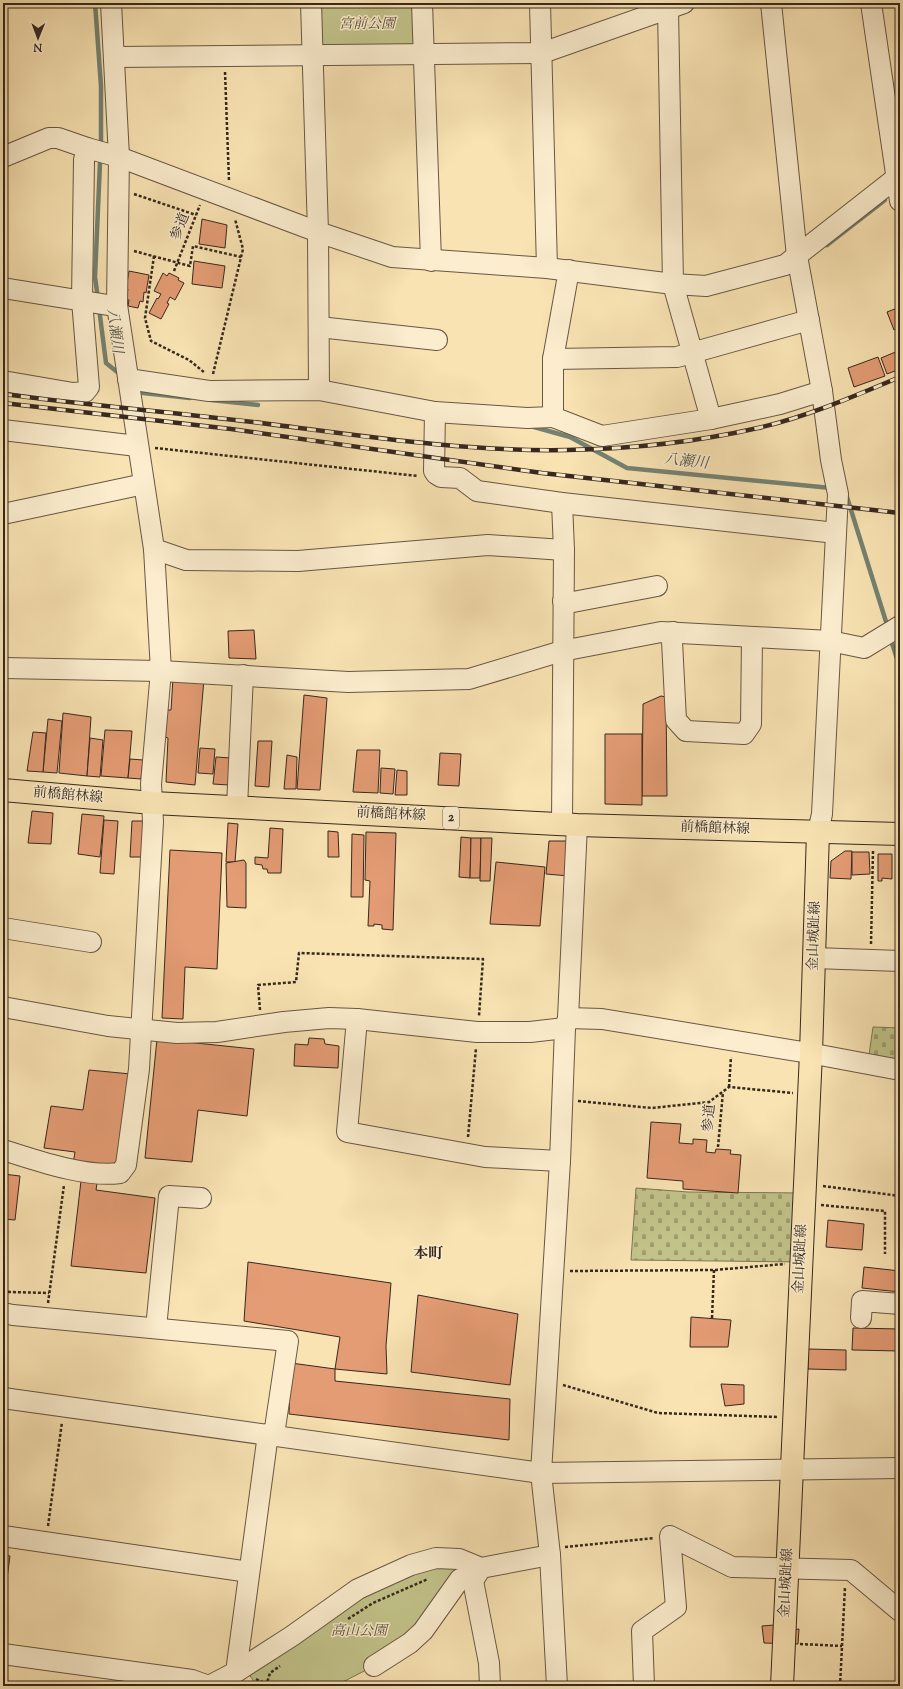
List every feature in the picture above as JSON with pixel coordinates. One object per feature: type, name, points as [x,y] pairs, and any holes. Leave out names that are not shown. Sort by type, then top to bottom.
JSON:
[{"type":"main road","name":"前橋館林線","points":[[3,790],[152,803],[569,825],[900,834]]},
{"type":"main road","name":"金山城趾線","points":[[782,1686],[811,1053],[818,832]]},
{"type":"street","points":[[3,1150],[58,1167],[110,1175],[120,1173],[126,1165],[145,1086],[142,1028],[153,822],[151,784],[161,671],[154,549],[144,484],[146,447],[128,379],[112,305],[118,246],[118,188],[115,156],[115,58],[111,3]]},
{"type":"street","points":[[311,3],[318,232],[319,390]]},
{"type":"street","points":[[422,3],[425,54],[431,261]]},
{"type":"street","points":[[540,3],[547,268]]},
{"type":"street","points":[[771,3],[797,256],[809,320],[818,392],[838,494],[822,814],[818,832]]},
{"type":"street","points":[[871,3],[898,177],[900,201]]},
{"type":"street","points":[[115,58],[542,53],[676,6],[672,284],[711,419]]},
{"type":"street","points":[[3,157],[49,138],[64,139],[89,149],[115,156],[392,258],[547,268],[672,284],[706,286],[785,265],[898,177]]},
{"type":"street","points":[[3,380],[73,394],[85,392],[89,388],[85,301],[84,160],[89,149]]},
{"type":"street","points":[[553,417],[554,359],[569,270]]},
{"type":"street","points":[[3,288],[112,305]]},
{"type":"street","points":[[554,359],[677,357],[809,320]]},
{"type":"street","points":[[319,327],[437,340]]},
{"type":"street","points":[[128,379],[319,390],[435,412],[527,418],[553,417],[602,436],[711,419],[780,404],[818,392]]},
{"type":"street","points":[[435,412],[434,471],[441,477],[460,478],[477,491],[562,503],[836,533]]},
{"type":"street","points":[[3,430],[146,447]]},
{"type":"street","points":[[3,514],[144,484]]},
{"type":"street","points":[[557,1686],[549,1552],[541,1473],[564,1100],[567,1023],[569,825],[562,650],[564,550],[562,503]]},
{"type":"street","points":[[154,549],[186,560],[298,561],[488,545],[564,550]]},
{"type":"street","points":[[563,601],[573,602],[656,586]]},
{"type":"street","points":[[3,668],[161,671],[348,682],[469,679],[562,650],[661,632],[830,641],[858,647],[899,630]]},
{"type":"street","points":[[673,632],[672,641],[676,720],[686,730],[744,734],[751,724],[752,637]]},
{"type":"street","points":[[237,807],[243,675]]},
{"type":"street","points":[[3,928],[91,942]]},
{"type":"street","points":[[814,958],[900,961]]},
{"type":"street","points":[[3,1007],[108,1026],[142,1028],[177,1033],[217,1032],[329,1018],[357,1019],[477,1032],[530,1032],[567,1023],[602,1019],[811,1053],[900,1070]]},
{"type":"street","points":[[357,1019],[347,1132],[485,1157],[560,1161]]},
{"type":"street","points":[[156,1328],[169,1196],[201,1198]]},
{"type":"street","points":[[861,1318],[862,1301],[900,1304]]},
{"type":"street","points":[[3,1313],[288,1341],[249,1572],[236,1672]]},
{"type":"street","points":[[3,1398],[541,1473],[900,1468]]},
{"type":"street","points":[[3,1536],[249,1572]]},
{"type":"street","points":[[670,1536],[732,1567],[851,1570],[900,1611]]},
{"type":"street","points":[[644,1686],[642,1631],[676,1607],[670,1536]]},
{"type":"street","points":[[374,1666],[410,1643],[423,1631],[460,1579],[481,1568],[549,1552]]},
{"type":"street","points":[[3,1654],[192,1680],[209,1686],[236,1672],[292,1636],[358,1589],[411,1566],[436,1558],[459,1559],[481,1568]]},
{"type":"street","points":[[481,1568],[473,1581],[489,1663],[490,1686]]},
{"type":"path","points":[[211,384],[243,249],[230,199],[224,56]]},
{"type":"path","points":[[118,188],[196,215]]},
{"type":"path","name":"参道","points":[[174,271],[207,190]]},
{"type":"path","points":[[118,246],[190,266],[193,246],[241,257]]},
{"type":"path","points":[[154,256],[145,318],[152,340],[189,360],[211,384]]},
{"type":"path","points":[[146,447],[429,477],[436,474]]},
{"type":"path","points":[[871,960],[873,834]]},
{"type":"path","points":[[260,1026],[258,985],[296,982],[299,953],[484,959],[466,1154]]},
{"type":"path","points":[[729,1086],[732,1040]]},
{"type":"path","points":[[564,1100],[652,1108],[709,1102],[729,1086],[809,1094]]},
{"type":"path","name":"参道","points":[[718,1147],[723,1091]]},
{"type":"path","points":[[46,1317],[64,1184]]},
{"type":"path","points":[[805,1194],[900,1196]]},
{"type":"path","points":[[805,1194],[885,1211],[885,1254]]},
{"type":"path","points":[[554,1271],[714,1270],[801,1262]]},
{"type":"path","points":[[712,1318],[714,1270]]},
{"type":"path","points":[[3,1291],[49,1293]]},
{"type":"path","points":[[546,1381],[658,1413],[794,1417]]},
{"type":"path","points":[[45,1542],[64,1406]]},
{"type":"path","points":[[549,1552],[670,1536]]},
{"type":"path","points":[[840,1686],[846,1570]]},
{"type":"path","points":[[347,1620],[373,1603],[430,1578]]},
{"type":"path","points":[[784,1644],[842,1646]]},
{"type":"path","points":[[266,1686],[270,1673],[283,1664]]},
{"type":"green space","name":"宮前公園","points":[[319,3],[415,3],[415,43],[412,46],[325,46],[321,43]]},
{"type":"green space","points":[[873,1027],[900,1028],[900,1062],[869,1055]]},
{"type":"green space","points":[[636,1188],[688,1192],[805,1193],[801,1262],[631,1260]]},
{"type":"green space","name":"高山公園","points":[[411,1565],[481,1568],[452,1589],[374,1666],[335,1686],[257,1686],[244,1667]]},
{"type":"building","points":[[202,219],[227,225],[225,248],[199,244]]},
{"type":"building","points":[[194,261],[225,266],[222,288],[192,284]]},
{"type":"building","points":[[129,271],[149,275],[143,302],[140,301],[138,308],[128,306],[129,300],[126,299]]},
{"type":"building","points":[[163,273],[167,276],[169,273],[179,278],[178,280],[184,283],[175,300],[170,297],[167,303],[169,304],[161,319],[149,313],[157,298],[158,299],[161,294],[154,291]]},
{"type":"building","points":[[900,307],[900,328],[894,330],[887,312]]},
{"type":"building","points":[[898,351],[900,356],[900,369],[887,374],[881,358]]},
{"type":"building","points":[[878,357],[885,376],[854,387],[848,368]]},
{"type":"building","points":[[254,630],[256,659],[229,658],[228,631]]},
{"type":"building","points":[[173,678],[204,679],[195,785],[166,782],[168,738],[162,736],[164,710],[171,710]]},
{"type":"building","points":[[304,695],[327,698],[320,790],[297,789]]},
{"type":"building","points":[[661,696],[666,697],[667,796],[642,796],[643,704]]},
{"type":"building","points":[[63,713],[91,717],[87,776],[59,773]]},
{"type":"building","points":[[48,719],[62,721],[57,773],[43,772]]},
{"type":"building","points":[[105,730],[132,731],[128,778],[101,776]]},
{"type":"building","points":[[33,732],[46,733],[43,772],[27,771]]},
{"type":"building","points":[[605,734],[642,734],[642,805],[605,804]]},
{"type":"building","points":[[90,738],[103,740],[100,777],[87,776]]},
{"type":"building","points":[[258,741],[272,741],[269,787],[255,786]]},
{"type":"building","points":[[200,748],[215,749],[213,774],[198,773]]},
{"type":"building","points":[[357,750],[380,750],[378,793],[353,792]]},
{"type":"building","points":[[440,753],[461,754],[459,786],[438,785]]},
{"type":"building","points":[[287,755],[297,757],[296,789],[284,789]]},
{"type":"building","points":[[216,757],[231,758],[229,785],[213,784]]},
{"type":"building","points":[[130,759],[143,760],[141,779],[128,778]]},
{"type":"building","points":[[381,768],[395,769],[393,794],[380,793]]},
{"type":"building","points":[[397,770],[407,771],[407,795],[395,795]]},
{"type":"building","points":[[32,811],[53,813],[51,844],[28,843]]},
{"type":"building","points":[[82,814],[104,816],[100,857],[78,854]]},
{"type":"building","points":[[104,820],[118,821],[114,874],[100,873]]},
{"type":"building","points":[[132,821],[144,821],[143,857],[130,857]]},
{"type":"building","points":[[228,823],[238,824],[235,862],[226,862]]},
{"type":"building","points":[[270,828],[283,829],[281,873],[268,873],[267,869],[263,869],[262,865],[255,864],[255,857],[268,858]]},
{"type":"building","points":[[328,831],[338,832],[339,857],[328,857]]},
{"type":"building","points":[[366,832],[396,833],[393,930],[382,929],[382,925],[374,924],[374,926],[368,926],[370,881],[365,880]]},
{"type":"building","points":[[352,834],[364,835],[363,897],[351,897]]},
{"type":"building","points":[[461,837],[471,838],[470,878],[459,877]]},
{"type":"building","points":[[471,838],[481,838],[480,878],[470,878]]},
{"type":"building","points":[[481,838],[492,838],[490,881],[480,881]]},
{"type":"building","points":[[549,841],[572,841],[569,876],[546,874]]},
{"type":"building","points":[[170,850],[222,853],[217,969],[185,967],[183,1019],[162,1018]]},
{"type":"building","points":[[845,851],[852,851],[851,879],[830,878],[831,861]]},
{"type":"building","points":[[852,852],[869,852],[870,874],[852,875]]},
{"type":"building","points":[[878,854],[892,854],[892,879],[882,878],[882,881],[878,881]]},
{"type":"building","points":[[244,860],[246,863],[246,908],[227,907],[226,863]]},
{"type":"building","points":[[496,862],[545,867],[540,926],[490,924]]},
{"type":"building","points":[[309,1038],[324,1039],[325,1044],[339,1046],[338,1068],[294,1066],[295,1044],[308,1045]]},
{"type":"building","points":[[157,1039],[254,1049],[247,1116],[198,1110],[192,1162],[145,1158]]},
{"type":"building","points":[[89,1070],[131,1074],[120,1158],[108,1168],[73,1164],[75,1152],[44,1148],[51,1106],[83,1110]]},
{"type":"building","points":[[651,1122],[681,1124],[679,1143],[693,1144],[693,1139],[707,1140],[706,1152],[715,1153],[716,1149],[731,1150],[730,1154],[741,1155],[738,1193],[683,1189],[683,1181],[647,1178]]},
{"type":"building","points":[[3,1174],[20,1176],[15,1220],[3,1219]]},
{"type":"building","points":[[81,1181],[97,1183],[96,1190],[155,1198],[146,1273],[71,1266]]},
{"type":"building","points":[[828,1220],[864,1224],[862,1250],[826,1247]]},
{"type":"building","points":[[248,1262],[391,1283],[386,1346],[387,1374],[335,1369],[340,1337],[244,1321]]},
{"type":"building","points":[[864,1267],[900,1271],[900,1292],[862,1288]]},
{"type":"building","points":[[418,1295],[518,1314],[510,1385],[411,1372]]},
{"type":"building","points":[[691,1317],[731,1320],[728,1347],[690,1347]]},
{"type":"building","points":[[853,1328],[900,1329],[900,1351],[852,1350]]},
{"type":"building","points":[[808,1349],[846,1350],[846,1370],[808,1369]]},
{"type":"building","points":[[291,1363],[335,1369],[335,1381],[510,1399],[509,1440],[289,1414]]},
{"type":"building","points":[[721,1384],[744,1385],[744,1404],[725,1406]]},
{"type":"building","points":[[3,1555],[10,1556],[6,1586],[3,1586]]},
{"type":"building","points":[[774,1625],[791,1630],[799,1629],[798,1644],[764,1643],[762,1626]]},
{"type":"waterway","name":"八瀬川","points":[[95,3],[101,86],[101,147]]},
{"type":"waterway","name":"八瀬川","points":[[98,299],[95,277],[100,163]]},
{"type":"waterway","points":[[827,245],[885,200]]},
{"type":"waterway","name":"八瀬川","points":[[99,308],[106,363],[121,375]]},
{"type":"waterway","name":"八瀬川","points":[[136,387],[143,393],[190,398]]},
{"type":"waterway","name":"八瀬川","points":[[211,400],[258,405]]},
{"type":"waterway","name":"八瀬川","points":[[534,427],[570,437],[627,468],[831,488]]},
{"type":"waterway","name":"八瀬川","points":[[846,494],[888,628]]},
{"type":"waterway","name":"八瀬川","points":[[890,637],[900,668]]},
{"type":"railway","points":[[3,394],[253,422],[410,442],[488,448],[567,450],[663,444],[758,428],[812,412],[848,399],[900,377]]},
{"type":"railway","points":[[3,403],[231,429],[542,473],[900,513]]},
{"type":"district","name":"本町","points":[[428,1254]]}]
